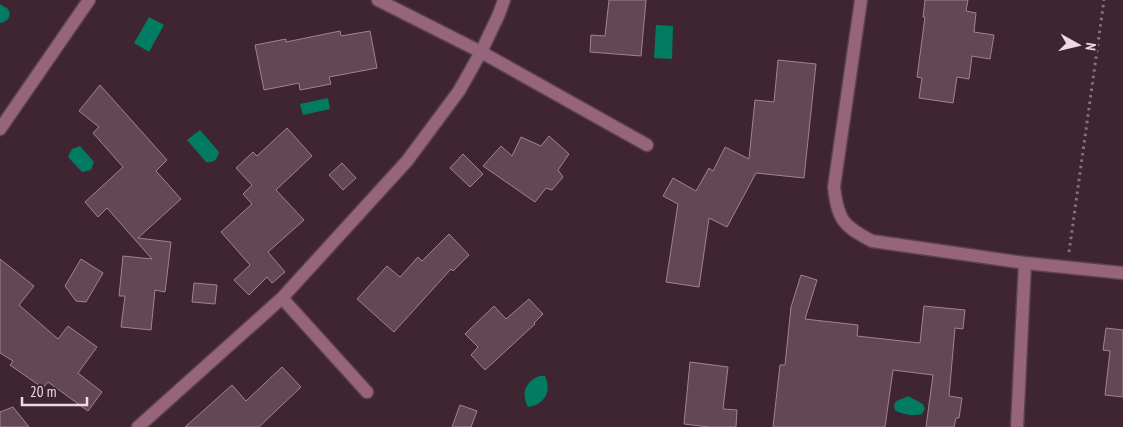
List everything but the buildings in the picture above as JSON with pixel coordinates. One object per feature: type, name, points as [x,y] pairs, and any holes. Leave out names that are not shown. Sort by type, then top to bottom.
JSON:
[{"type":"street","points":[[0,129],[89,0]]},
{"type":"street","points":[[378,0],[481,52],[647,145]]},
{"type":"street","points":[[138,427],[282,298],[408,161],[459,90],[481,52],[504,0]]},
{"type":"street","points":[[861,0],[834,187],[836,207],[843,220],[856,232],[872,241],[1025,263],[1123,273]]},
{"type":"street","points":[[1017,427],[1025,263]]},
{"type":"street","points":[[282,298],[367,392]]},
{"type":"path","points":[[1067,267],[1104,0]]},
{"type":"shaded area","points":[[0,4],[8,9],[10,14],[7,20],[0,23]]},
{"type":"shaded area","points":[[149,17],[164,25],[149,52],[134,43]]},
{"type":"shaded area","points":[[656,25],[673,26],[672,59],[654,58]]},
{"type":"shaded area","points":[[328,98],[330,109],[303,115],[300,104]]},
{"type":"shaded area","points":[[200,130],[219,152],[216,159],[211,162],[206,162],[187,140]]},
{"type":"shaded area","points":[[80,146],[94,162],[91,170],[82,172],[68,157],[72,149]]},
{"type":"shaded area","points":[[539,376],[545,376],[548,387],[546,396],[539,403],[528,407],[525,397],[526,388],[530,381]]},
{"type":"shaded area","points":[[908,396],[923,404],[925,409],[922,414],[908,415],[895,410],[894,403]]}]
